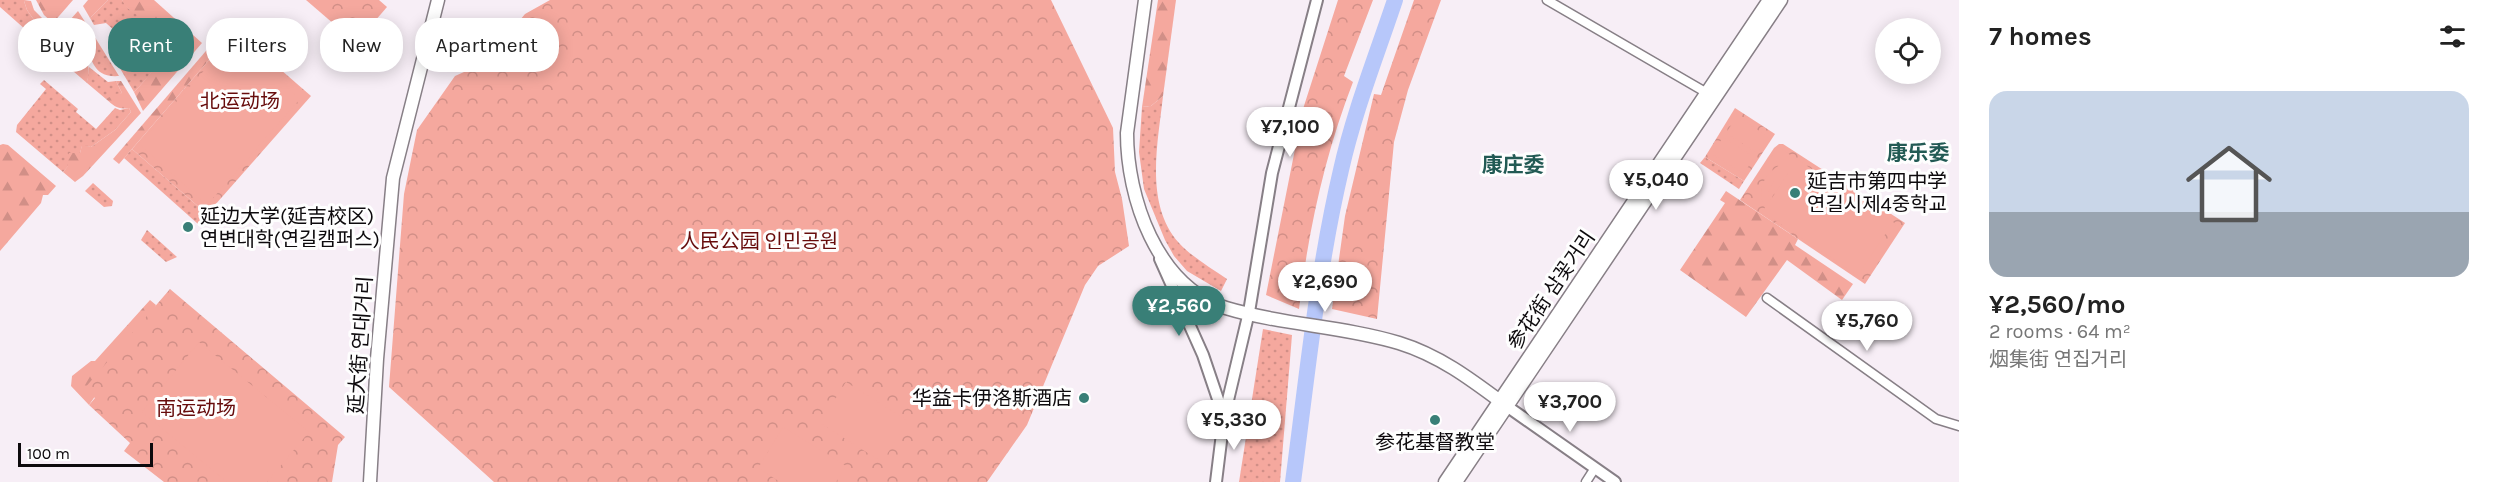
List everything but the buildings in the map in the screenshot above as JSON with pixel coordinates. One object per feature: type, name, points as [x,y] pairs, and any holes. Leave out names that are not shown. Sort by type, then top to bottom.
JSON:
[{"type":"main road","name":"延大街 연대거리","points":[[370,482],[377,359],[393,178],[438,0]]},
{"type":"main road","points":[[1145,0],[1127,133],[1127,155],[1134,195],[1156,249],[1176,274],[1198,293],[1224,308],[1376,337],[1418,349],[1448,363],[1504,404]]},
{"type":"main road","name":"参花街 삼꽃거리","points":[[1456,482],[1504,404],[1769,0]]},
{"type":"main road","name":"参花街 삼꽃거리","points":[[1445,482],[1504,404],[1781,0]]},
{"type":"street","points":[[1216,482],[1224,417],[1249,312],[1272,172],[1317,0]]},
{"type":"street","points":[[1547,0],[1707,93]]},
{"type":"street","points":[[1156,249],[1211,374],[1224,417]]},
{"type":"street","points":[[1767,298],[1936,419],[1959,426]]},
{"type":"street","points":[[1504,404],[1615,482]]},
{"type":"street","points":[[1586,482],[1595,468]]},
{"type":"green space","points":[[0,0],[31,0],[24,1],[33,18],[18,18],[18,23],[0,7]]},
{"type":"green space","points":[[36,0],[73,0],[57,18],[47,18]]},
{"type":"green space","points":[[88,0],[108,0],[90,18],[83,6]]},
{"type":"green space","points":[[108,0],[122,0],[129,9],[145,18],[108,18],[108,25],[96,25],[96,18],[90,18]]},
{"type":"green space","points":[[122,0],[154,0],[174,18],[140,18]]},
{"type":"green space","points":[[306,0],[379,0],[387,7],[378,18],[327,18]]},
{"type":"green space","name":"人民公园 인민공원","points":[[550,0],[1051,0],[1113,128],[1115,172],[1122,199],[1129,246],[1098,266],[1085,285],[1027,425],[987,482],[494,482],[389,387],[404,194],[417,130],[455,76],[464,72],[559,72],[559,18],[522,18]]},
{"type":"green space","points":[[1158,0],[1176,0],[1163,96],[1151,106],[1142,107]]},
{"type":"green space","points":[[1338,0],[1373,0],[1344,76],[1353,82],[1334,137],[1319,194],[1307,251],[1299,309],[1266,295],[1303,109]]},
{"type":"green space","points":[[1414,0],[1441,0],[1408,90],[1394,142],[1377,319],[1332,309],[1345,216],[1374,94],[1381,95]]},
{"type":"green space","points":[[24,1],[31,1],[34,10],[42,18],[33,18]]},
{"type":"green space","points":[[78,11],[83,18],[72,18]]},
{"type":"green space","points":[[194,36],[202,43],[194,52]]},
{"type":"green space","points":[[96,39],[108,58],[108,72],[117,72],[119,76],[103,74],[96,68]]},
{"type":"green space","points":[[206,51],[206,64],[119,164],[113,159],[188,72],[194,72],[194,65]]},
{"type":"green space","name":"北运动场","points":[[206,64],[206,72],[283,72],[311,96],[207,214],[132,149]]},
{"type":"green space","name":"北运动场","points":[[206,68],[206,72],[269,72],[300,99],[207,205],[139,144]]},
{"type":"green space","points":[[74,72],[89,72],[87,83]]},
{"type":"green space","points":[[88,72],[95,72],[108,82],[116,81],[122,93],[106,99],[87,83]]},
{"type":"green space","points":[[122,72],[152,72],[134,92]]},
{"type":"green space","points":[[151,72],[177,72],[143,111],[134,92]]},
{"type":"green space","points":[[44,80],[78,109],[76,112],[96,129],[115,108],[120,110],[129,108],[131,112],[115,130],[91,147],[82,146],[80,153],[63,172],[16,132],[17,125],[46,89],[40,84]]},
{"type":"green space","points":[[116,81],[121,81],[141,113],[75,182],[63,172],[68,166],[69,153],[80,153],[82,145],[91,147],[115,130],[131,112],[129,108],[116,107],[106,99],[122,93]]},
{"type":"green space","points":[[1163,96],[1156,172],[1161,210],[1168,227],[1179,243],[1227,279],[1221,291],[1187,271],[1174,256],[1144,189],[1139,152],[1142,107],[1151,106]]},
{"type":"green space","points":[[1735,108],[1775,134],[1744,181],[1705,157]]},
{"type":"green space","points":[[1737,116],[1768,137],[1757,153],[1726,133]]},
{"type":"green space","points":[[1723,137],[1754,157],[1744,174],[1712,154]]},
{"type":"green space","points":[[1783,144],[1905,223],[1865,284],[1740,200],[1774,148]]},
{"type":"green space","points":[[0,145],[8,145],[56,186],[48,195],[43,195],[41,203],[0,251]]},
{"type":"green space","points":[[1778,147],[1896,224],[1889,235],[1886,233],[1858,275],[1762,212],[1765,208],[1761,195],[1763,183],[1780,165],[1771,158]],"holes":[[[1788,173],[1770,201],[1768,193],[1774,180]]]},
{"type":"green space","points":[[132,149],[207,214],[198,224],[124,158]]},
{"type":"green space","points":[[1705,157],[1744,181],[1739,189],[1700,163]]},
{"type":"green space","points":[[93,183],[113,201],[112,206],[104,207],[85,191]]},
{"type":"green space","points":[[1726,191],[1798,239],[1795,245],[1853,284],[1842,300],[1787,260],[1746,317],[1680,270],[1725,203],[1720,200]]},
{"type":"green space","points":[[147,230],[177,257],[166,262],[141,240]]},
{"type":"green space","name":"南运动场","points":[[170,289],[345,437],[338,445],[332,482],[164,482],[124,451],[130,443],[89,405],[95,398],[84,389]]},
{"type":"green space","points":[[150,300],[156,305],[152,314],[89,405],[71,386],[72,376],[91,361],[95,361]]},
{"type":"green space","points":[[1263,329],[1292,335],[1280,482],[1239,482]]},
{"type":"green space","points":[[199,342],[309,432],[267,482],[227,482],[142,412]]},
{"type":"green space","points":[[846,382],[908,421],[882,462],[820,423]]},
{"type":"green space","points":[[783,427],[846,466],[836,482],[780,482],[758,468]]},
{"type":"waterway","points":[[1293,482],[1313,325],[1325,247],[1341,170],[1352,127],[1395,0]]},
{"type":"place","name":"延吉市第四中学 연길시제4중학교","points":[[1795,193]]},
{"type":"place","name":"延边大学(延吉校区) 연변대학(연길캠퍼스)","points":[[188,227]]},
{"type":"place","name":"华益卡伊洛斯酒店","points":[[1084,398]]},
{"type":"place","name":"参花基督教堂","points":[[1435,420]]},
{"type":"district","name":"康乐委","points":[[1918,153]]},
{"type":"district","name":"康庄委","points":[[1513,165]]}]
